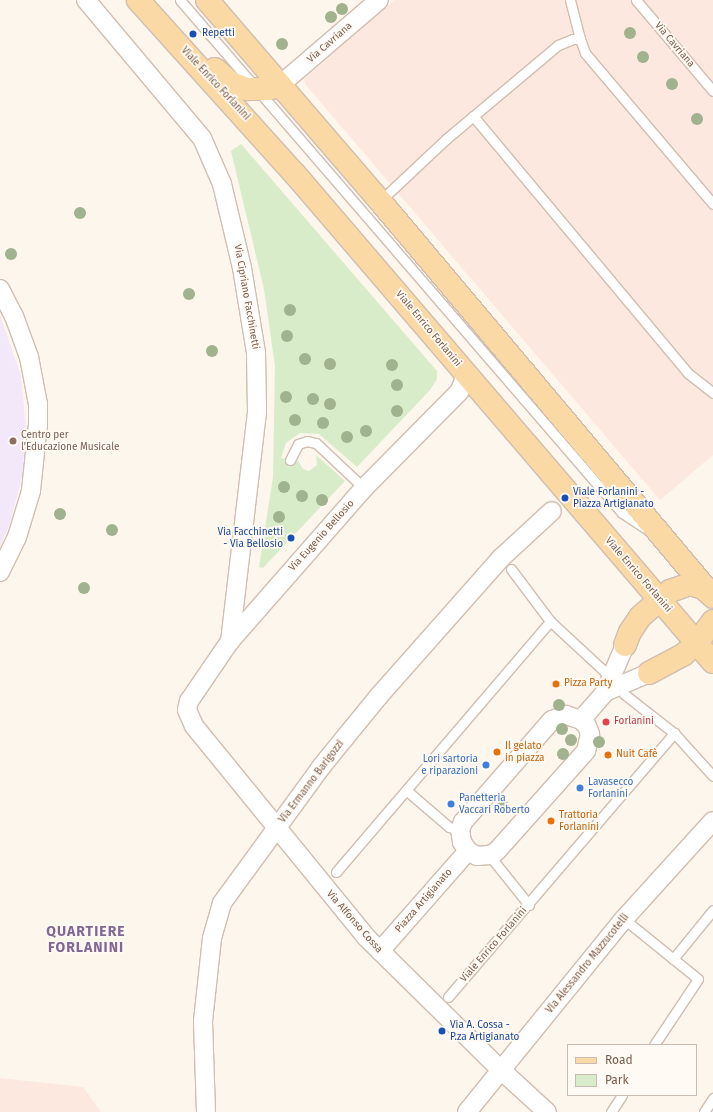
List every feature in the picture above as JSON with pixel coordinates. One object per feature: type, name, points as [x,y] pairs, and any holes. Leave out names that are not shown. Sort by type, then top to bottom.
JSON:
[{"type":"main road","points":[[138,0],[181,33],[222,77],[239,86],[270,87]]},
{"type":"main road","name":"Viale Enrico Forlanini","points":[[138,0],[258,131],[713,662]]},
{"type":"main road","points":[[207,0],[270,87],[380,201],[712,596]]},
{"type":"main road","points":[[625,645],[634,624],[659,599],[685,584],[696,584],[712,596]]},
{"type":"main road","points":[[649,673],[673,662],[697,643],[713,620]]},
{"type":"street","name":"Via Cipriano Facchinetti","points":[[86,0],[202,138],[222,184],[242,268],[256,353],[256,412],[230,641]]},
{"type":"street","name":"Via Cavriana","points":[[270,87],[379,0]]},
{"type":"street","points":[[0,289],[14,316],[29,357],[38,404],[38,424],[31,491],[17,537],[0,572]]},
{"type":"street","name":"Via Eugenio Bellosio","points":[[187,710],[189,700],[230,641],[364,488],[459,392],[464,381],[463,370]]},
{"type":"street","name":"Via Ermanno Barigozzi","points":[[206,1112],[203,1021],[214,926],[222,903],[354,726],[438,628],[510,548],[552,511]]},
{"type":"street","points":[[625,645],[627,659],[632,666],[649,673]]},
{"type":"street","points":[[581,720],[605,692],[625,645]]},
{"type":"street","points":[[605,692],[649,673]]},
{"type":"street","name":"Via Alfonso Cossa","points":[[187,710],[194,726],[276,830],[380,951],[501,1070],[547,1112]]},
{"type":"street","points":[[566,715],[581,720],[590,734],[586,751],[501,847],[489,855],[477,856],[468,851],[462,842],[460,830],[468,816],[552,720],[566,715]]},
{"type":"street","name":"Via Alessandro Mazzucotelli","points":[[467,1112],[624,919],[713,821]]},
{"type":"street","name":"Piazza Artigianato","points":[[380,951],[468,851]]},
{"type":"lane","points":[[180,0],[270,87],[622,513],[669,544]]},
{"type":"lane","points":[[570,0],[585,53],[713,204]]},
{"type":"lane","name":"Via Cavriana","points":[[636,0],[713,91]]},
{"type":"lane","points":[[380,201],[473,116],[558,45],[565,41],[580,39]]},
{"type":"lane","points":[[473,116],[689,374],[713,393]]},
{"type":"lane","points":[[290,460],[298,444],[307,441],[316,443],[364,488]]},
{"type":"lane","points":[[511,569],[550,621],[604,671]]},
{"type":"lane","points":[[336,872],[550,621]]},
{"type":"lane","points":[[624,694],[674,733],[713,776]]},
{"type":"lane","points":[[529,905],[674,733]]},
{"type":"lane","points":[[406,790],[449,827],[460,830]]},
{"type":"lane","name":"Viale Enrico Forlanini","points":[[448,998],[529,905],[489,855]]},
{"type":"lane","points":[[673,959],[713,910]]},
{"type":"lane","points":[[624,919],[698,979],[655,1044]]},
{"type":"lane","points":[[610,1112],[621,1096]]},
{"type":"lane","points":[[704,1112],[713,1098]]},
{"type":"shaded area","points":[[394,0],[713,0],[713,455],[660,500],[305,84],[304,79]]},
{"type":"shaded area","name":"Centro per l'Educazione Musicale","points":[[0,315],[21,376],[26,428],[22,477],[9,526],[0,546]]},
{"type":"shaded area","points":[[0,1078],[83,1087],[101,1112],[0,1112]]},
{"type":"green space","points":[[241,144],[437,371],[437,379],[430,390],[357,467],[319,434],[300,433],[286,443],[281,458],[298,461],[303,469],[309,471],[317,465],[316,455],[345,481],[263,568],[259,567],[273,477],[275,366],[264,289],[231,151]]},
{"type":"place","name":"Repetti","points":[[193,34]]},
{"type":"place","name":"Centro per l'Educazione Musicale","points":[[13,441]]},
{"type":"place","name":"Viale Forlanini - Piazza Artigianato","points":[[565,498]]},
{"type":"place","name":"Via Facchinetti - Via Bellosio","points":[[291,538]]},
{"type":"place","name":"Pizza Party","points":[[556,684]]},
{"type":"place","name":"Forlanini","points":[[606,722]]},
{"type":"place","name":"Il gelato in piazza","points":[[497,752]]},
{"type":"place","name":"Nuit Cafè","points":[[608,755]]},
{"type":"place","name":"Lori sartoria e riparazioni","points":[[486,765]]},
{"type":"place","name":"Lavasecco Forlanini","points":[[580,788]]},
{"type":"place","name":"Panetteria Vaccari Roberto","points":[[451,804]]},
{"type":"place","name":"Trattoria Forlanini","points":[[551,821]]},
{"type":"place","name":"Via A. Cossa - P.za Artigianato","points":[[442,1031]]},
{"type":"district","name":"QUARTIERE FORLANINI","points":[[86,940]]}]
